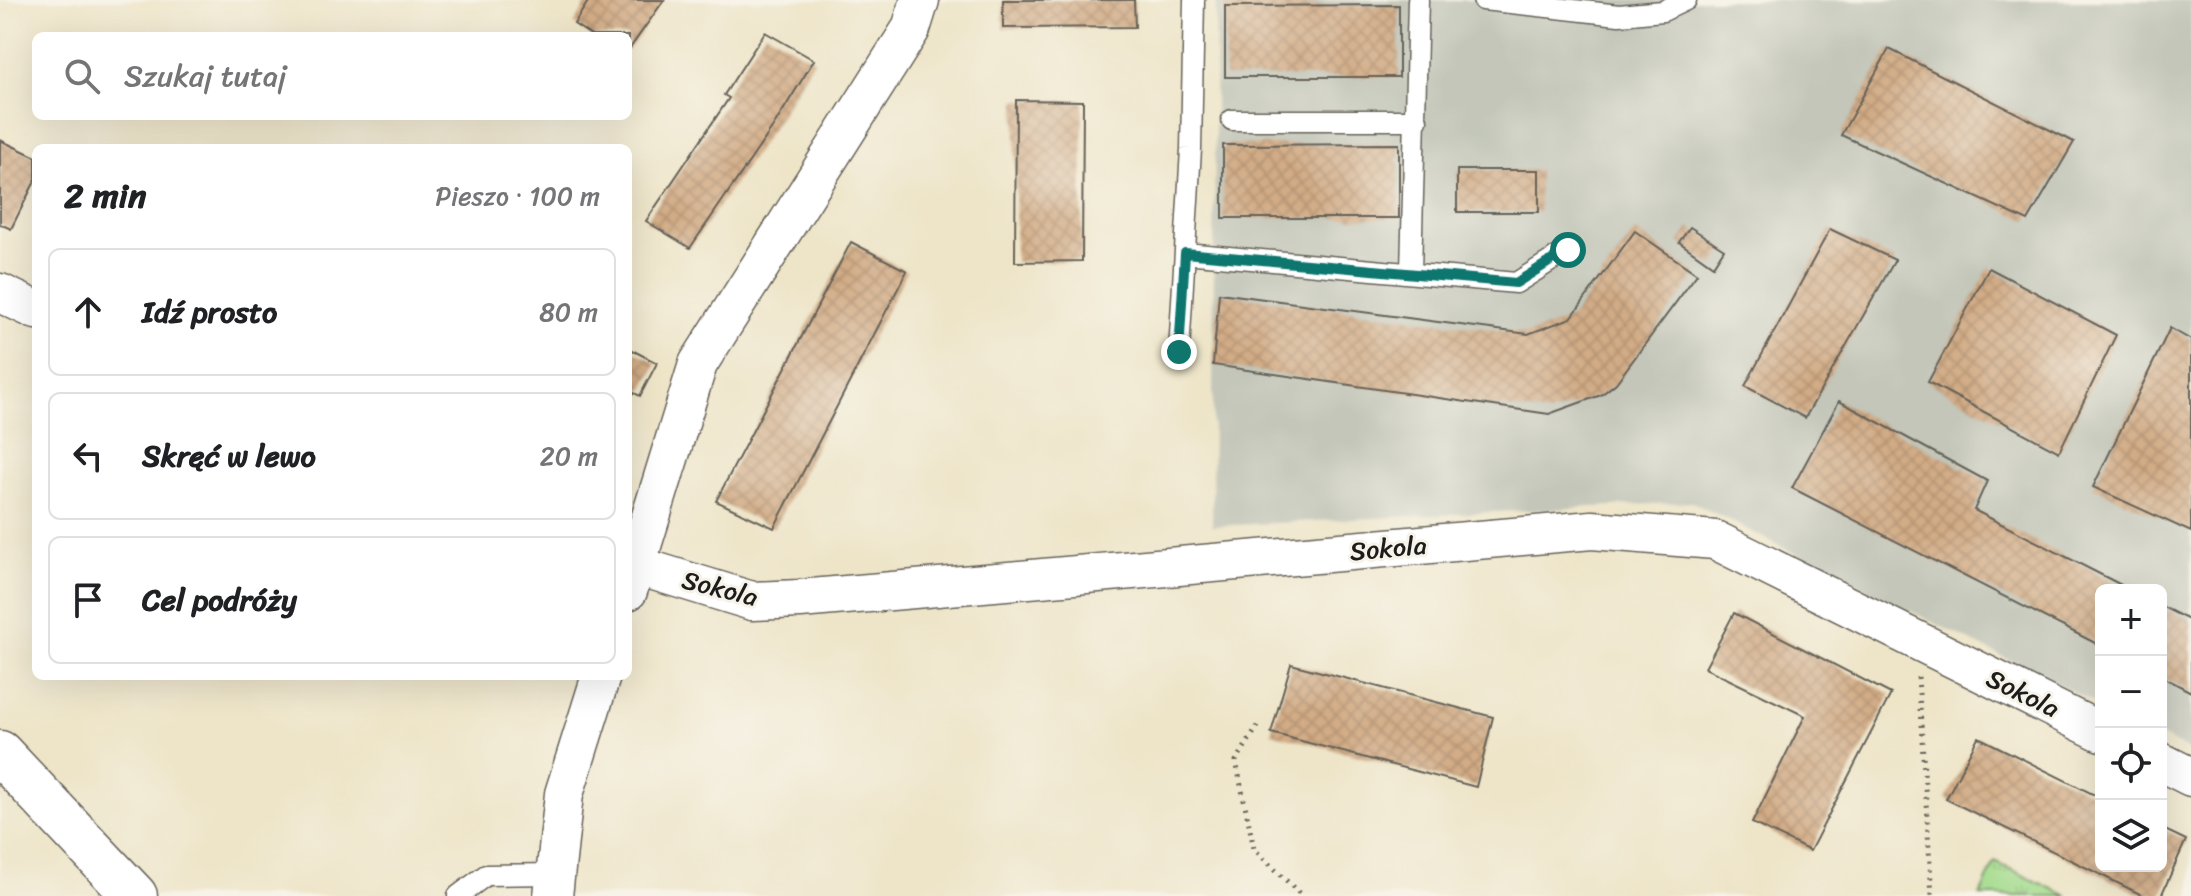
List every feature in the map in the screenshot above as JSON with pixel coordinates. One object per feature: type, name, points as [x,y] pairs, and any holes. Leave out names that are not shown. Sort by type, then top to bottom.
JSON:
[{"type":"main road","points":[[0,753],[135,896]]},
{"type":"street","name":"Sokola","points":[[632,570],[698,364],[911,29],[920,0]]},
{"type":"street","points":[[0,293],[32,308]]},
{"type":"street","name":"Sokola","points":[[632,573],[752,601],[1592,530],[1715,540],[2095,729]]},
{"type":"street","points":[[555,885],[564,794],[600,680]]},
{"type":"street","points":[[2167,765],[2191,777]]},
{"type":"lane","points":[[1179,352],[1191,149],[1194,0]]},
{"type":"lane","points":[[1411,272],[1418,0]]},
{"type":"lane","points":[[1483,0],[1619,15],[1663,11],[1686,0]]},
{"type":"lane","points":[[1232,120],[1417,120]]},
{"type":"lane","points":[[1185,253],[1516,283],[1568,250]]},
{"type":"lane","points":[[458,896],[486,875],[555,885]]},
{"type":"path","points":[[1915,639],[1932,896]]},
{"type":"path","points":[[1258,726],[1236,761],[1254,849],[1302,896]]},
{"type":"shaded area","points":[[1216,0],[2191,0],[2191,751],[2167,739],[2167,584],[2095,584],[2095,703],[1692,502],[1212,526]]},
{"type":"green space","points":[[1995,862],[2068,896],[1980,896]]},
{"type":"building","points":[[589,0],[664,0],[632,45],[632,32],[586,32],[574,24]]},
{"type":"building","points":[[1003,0],[1134,0],[1135,27],[1003,28]]},
{"type":"building","points":[[1399,5],[1399,77],[1225,77],[1225,6]]},
{"type":"building","points":[[765,32],[814,60],[773,127],[690,248],[646,221],[729,98],[724,95]]},
{"type":"building","points":[[1889,49],[2074,142],[2028,221],[1841,135]]},
{"type":"building","points":[[1016,100],[1083,101],[1082,261],[1015,262]]},
{"type":"building","points":[[0,140],[32,155],[32,187],[11,229],[0,224]]},
{"type":"building","points":[[1399,144],[1399,218],[1223,218],[1223,145]]},
{"type":"building","points":[[1457,170],[1539,170],[1539,212],[1457,212]]},
{"type":"building","points":[[1690,227],[1724,249],[1713,266],[1679,242]]},
{"type":"building","points":[[1830,229],[1895,260],[1805,418],[1745,386]]},
{"type":"building","points":[[1635,231],[1697,274],[1616,383],[1601,395],[1549,414],[1213,365],[1219,293],[1528,334],[1571,318]]},
{"type":"building","points":[[851,242],[907,271],[774,528],[716,501]]},
{"type":"building","points":[[1989,268],[2116,335],[2059,452],[1928,382]]},
{"type":"building","points":[[2170,328],[2191,340],[2191,532],[2093,487]]},
{"type":"building","points":[[632,350],[657,363],[640,396],[632,392]]},
{"type":"building","points":[[1839,401],[1987,481],[1974,510],[2119,584],[2095,584],[2095,643],[1792,488]]},
{"type":"building","points":[[2167,609],[2191,621],[2191,692],[2167,679]]},
{"type":"building","points":[[1734,613],[1891,694],[1810,851],[1752,823],[1805,716],[1705,668]]},
{"type":"building","points":[[1291,664],[1493,717],[1476,787],[1271,733]]},
{"type":"building","points":[[1978,737],[2095,795],[2095,872],[1946,799]]},
{"type":"building","points":[[2167,831],[2186,840],[2161,896],[2144,896],[2095,872],[2167,872]]},
{"type":"route","points":[[1179,352],[1185,253],[1516,283],[1568,250]]}]
